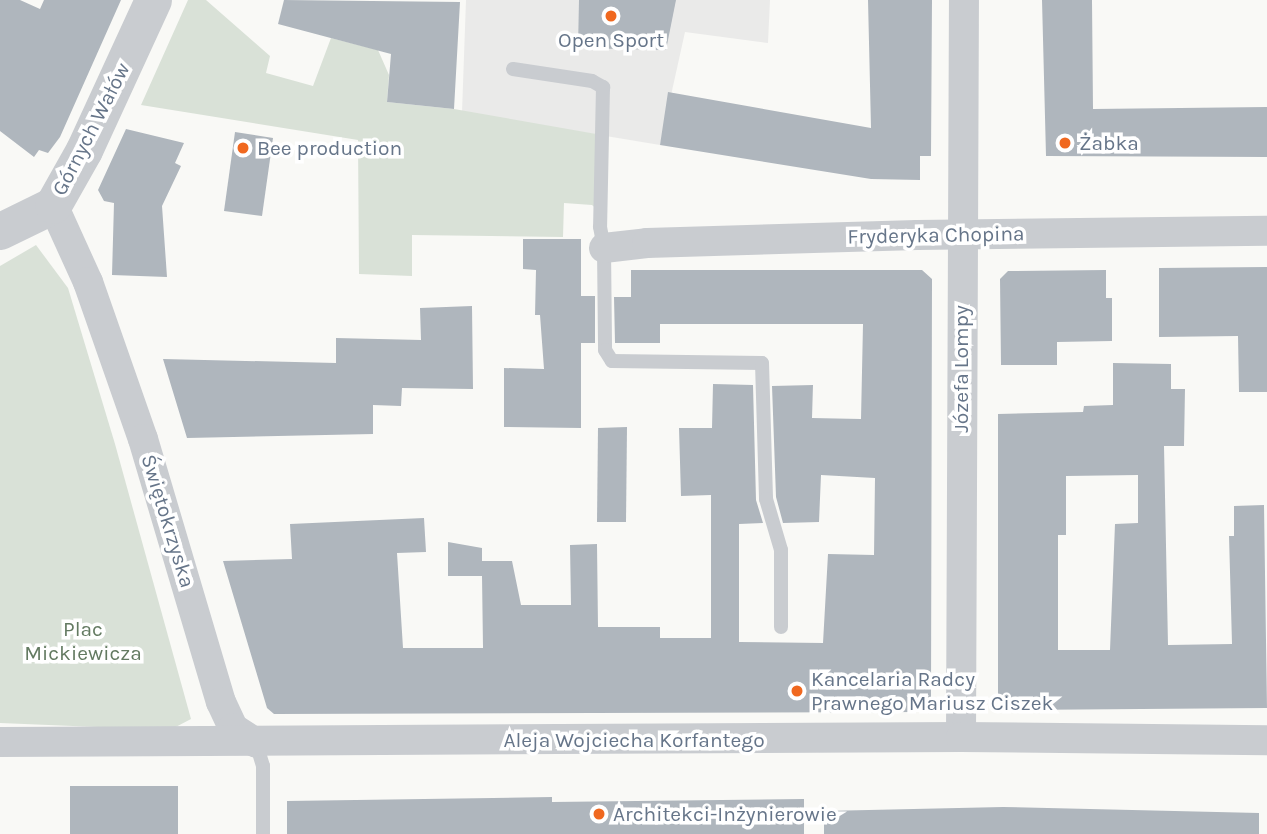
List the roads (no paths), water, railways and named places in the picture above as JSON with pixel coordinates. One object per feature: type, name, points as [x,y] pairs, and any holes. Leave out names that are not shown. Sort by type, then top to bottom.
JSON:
[{"type":"street","name":"Górnych Wałów","points":[[0,231],[52,205],[84,150],[153,0]]},
{"type":"street","name":"Józefa Lompy","points":[[961,737],[964,0]]},
{"type":"street","name":"Świętokrzyska","points":[[52,205],[88,282],[143,439],[221,702],[233,728],[256,743]]},
{"type":"street","name":"Fryderyka Chopina","points":[[604,248],[647,243],[961,234],[1267,232]]},
{"type":"street","name":"Aleja Wojciecha Korfantego","points":[[0,742],[256,743],[961,737],[1267,740]]},
{"type":"lane","points":[[513,69],[592,81],[603,87],[600,227],[604,248],[605,350],[612,361],[762,363],[766,499],[781,550],[781,627]]},
{"type":"lane","points":[[256,743],[263,766],[263,834]]},
{"type":"place","name":"Open Sport","points":[[611,16]]},
{"type":"place","name":"Żabka","points":[[1065,143]]},
{"type":"place","name":"Bee production","points":[[243,148]]},
{"type":"place","name":"Kancelaria Radcy Prawnego Mariusz Ciszek","points":[[797,691]]},
{"type":"place","name":"Architekci-Inżynierowie","points":[[599,814]]},
{"type":"park label","name":"Plac Mickiewicza","points":[[83,641]]}]
